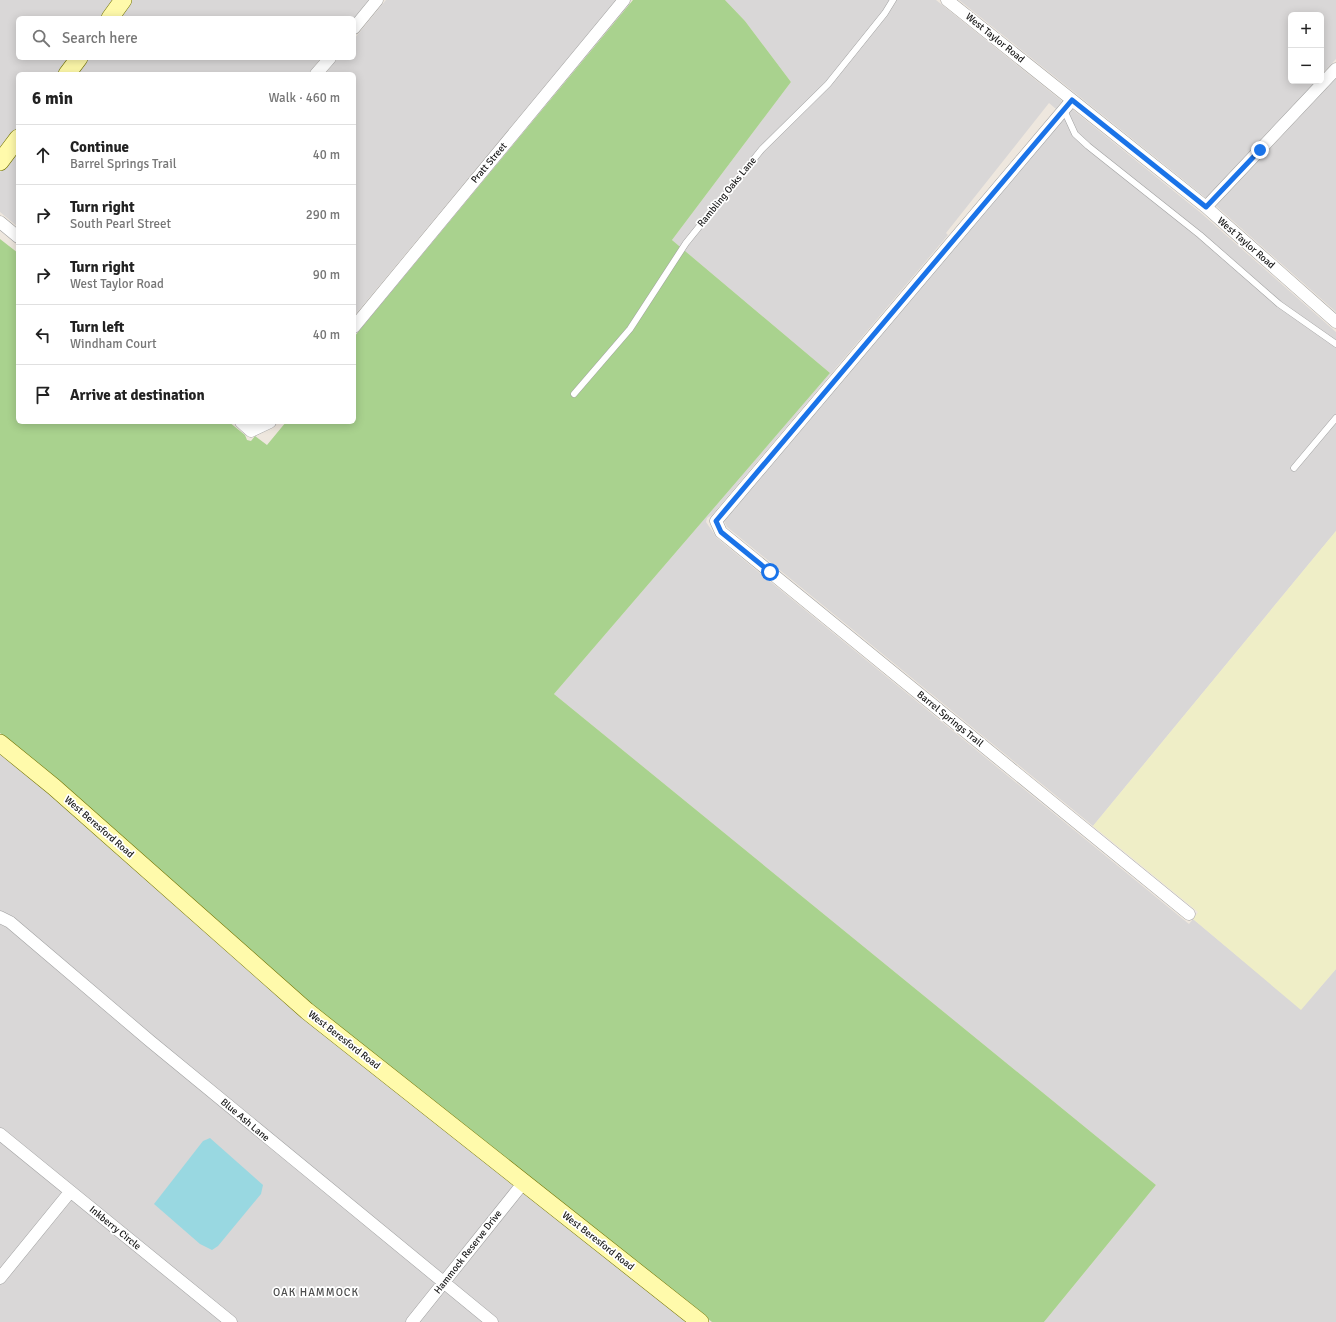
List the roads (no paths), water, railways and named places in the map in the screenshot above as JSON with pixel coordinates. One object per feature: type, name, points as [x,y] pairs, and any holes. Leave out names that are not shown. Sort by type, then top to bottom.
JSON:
[{"type":"street","points":[[111,16],[123,0]]},
{"type":"street","points":[[356,26],[377,0]]},
{"type":"street","name":"Pratt Street","points":[[356,325],[624,0]]},
{"type":"street","name":"West Taylor Road","points":[[947,0],[1206,207],[1336,322]]},
{"type":"street","points":[[68,72],[78,60]]},
{"type":"street","points":[[318,72],[328,60]]},
{"type":"street","points":[[1206,207],[1336,69]]},
{"type":"street","points":[[1064,110],[1072,100]]},
{"type":"street","name":"Barrel Springs Trail","points":[[1064,110],[716,521],[721,532],[1188,914]]},
{"type":"street","points":[[0,162],[16,141]]},
{"type":"street","points":[[0,222],[16,235]]},
{"type":"street","points":[[243,424],[251,431],[266,424]]},
{"type":"street","name":"West Beresford Road","points":[[0,742],[54,787],[307,1011],[700,1322]]},
{"type":"street","name":"Blue Ash Lane","points":[[0,917],[10,922],[179,1066],[492,1322]]},
{"type":"street","name":"Inkberry Circle","points":[[0,1134],[231,1322]]},
{"type":"street","name":"Hammock Reserve Drive","points":[[412,1322],[524,1182]]},
{"type":"street","points":[[0,1278],[70,1192]]},
{"type":"lane","name":"Rambling Oaks Lane","points":[[574,394],[630,329],[686,243],[762,149],[828,84],[885,13],[893,0]]},
{"type":"lane","points":[[1064,110],[1075,134],[1088,146],[1200,235],[1280,304],[1336,344]]},
{"type":"lane","points":[[1294,468],[1336,418]]},
{"type":"water","points":[[210,1138],[263,1185],[261,1194],[218,1246],[212,1250],[200,1244],[154,1204],[203,1141]]},
{"type":"district","name":"OAK HAMMOCK","points":[[316,1292]]}]
